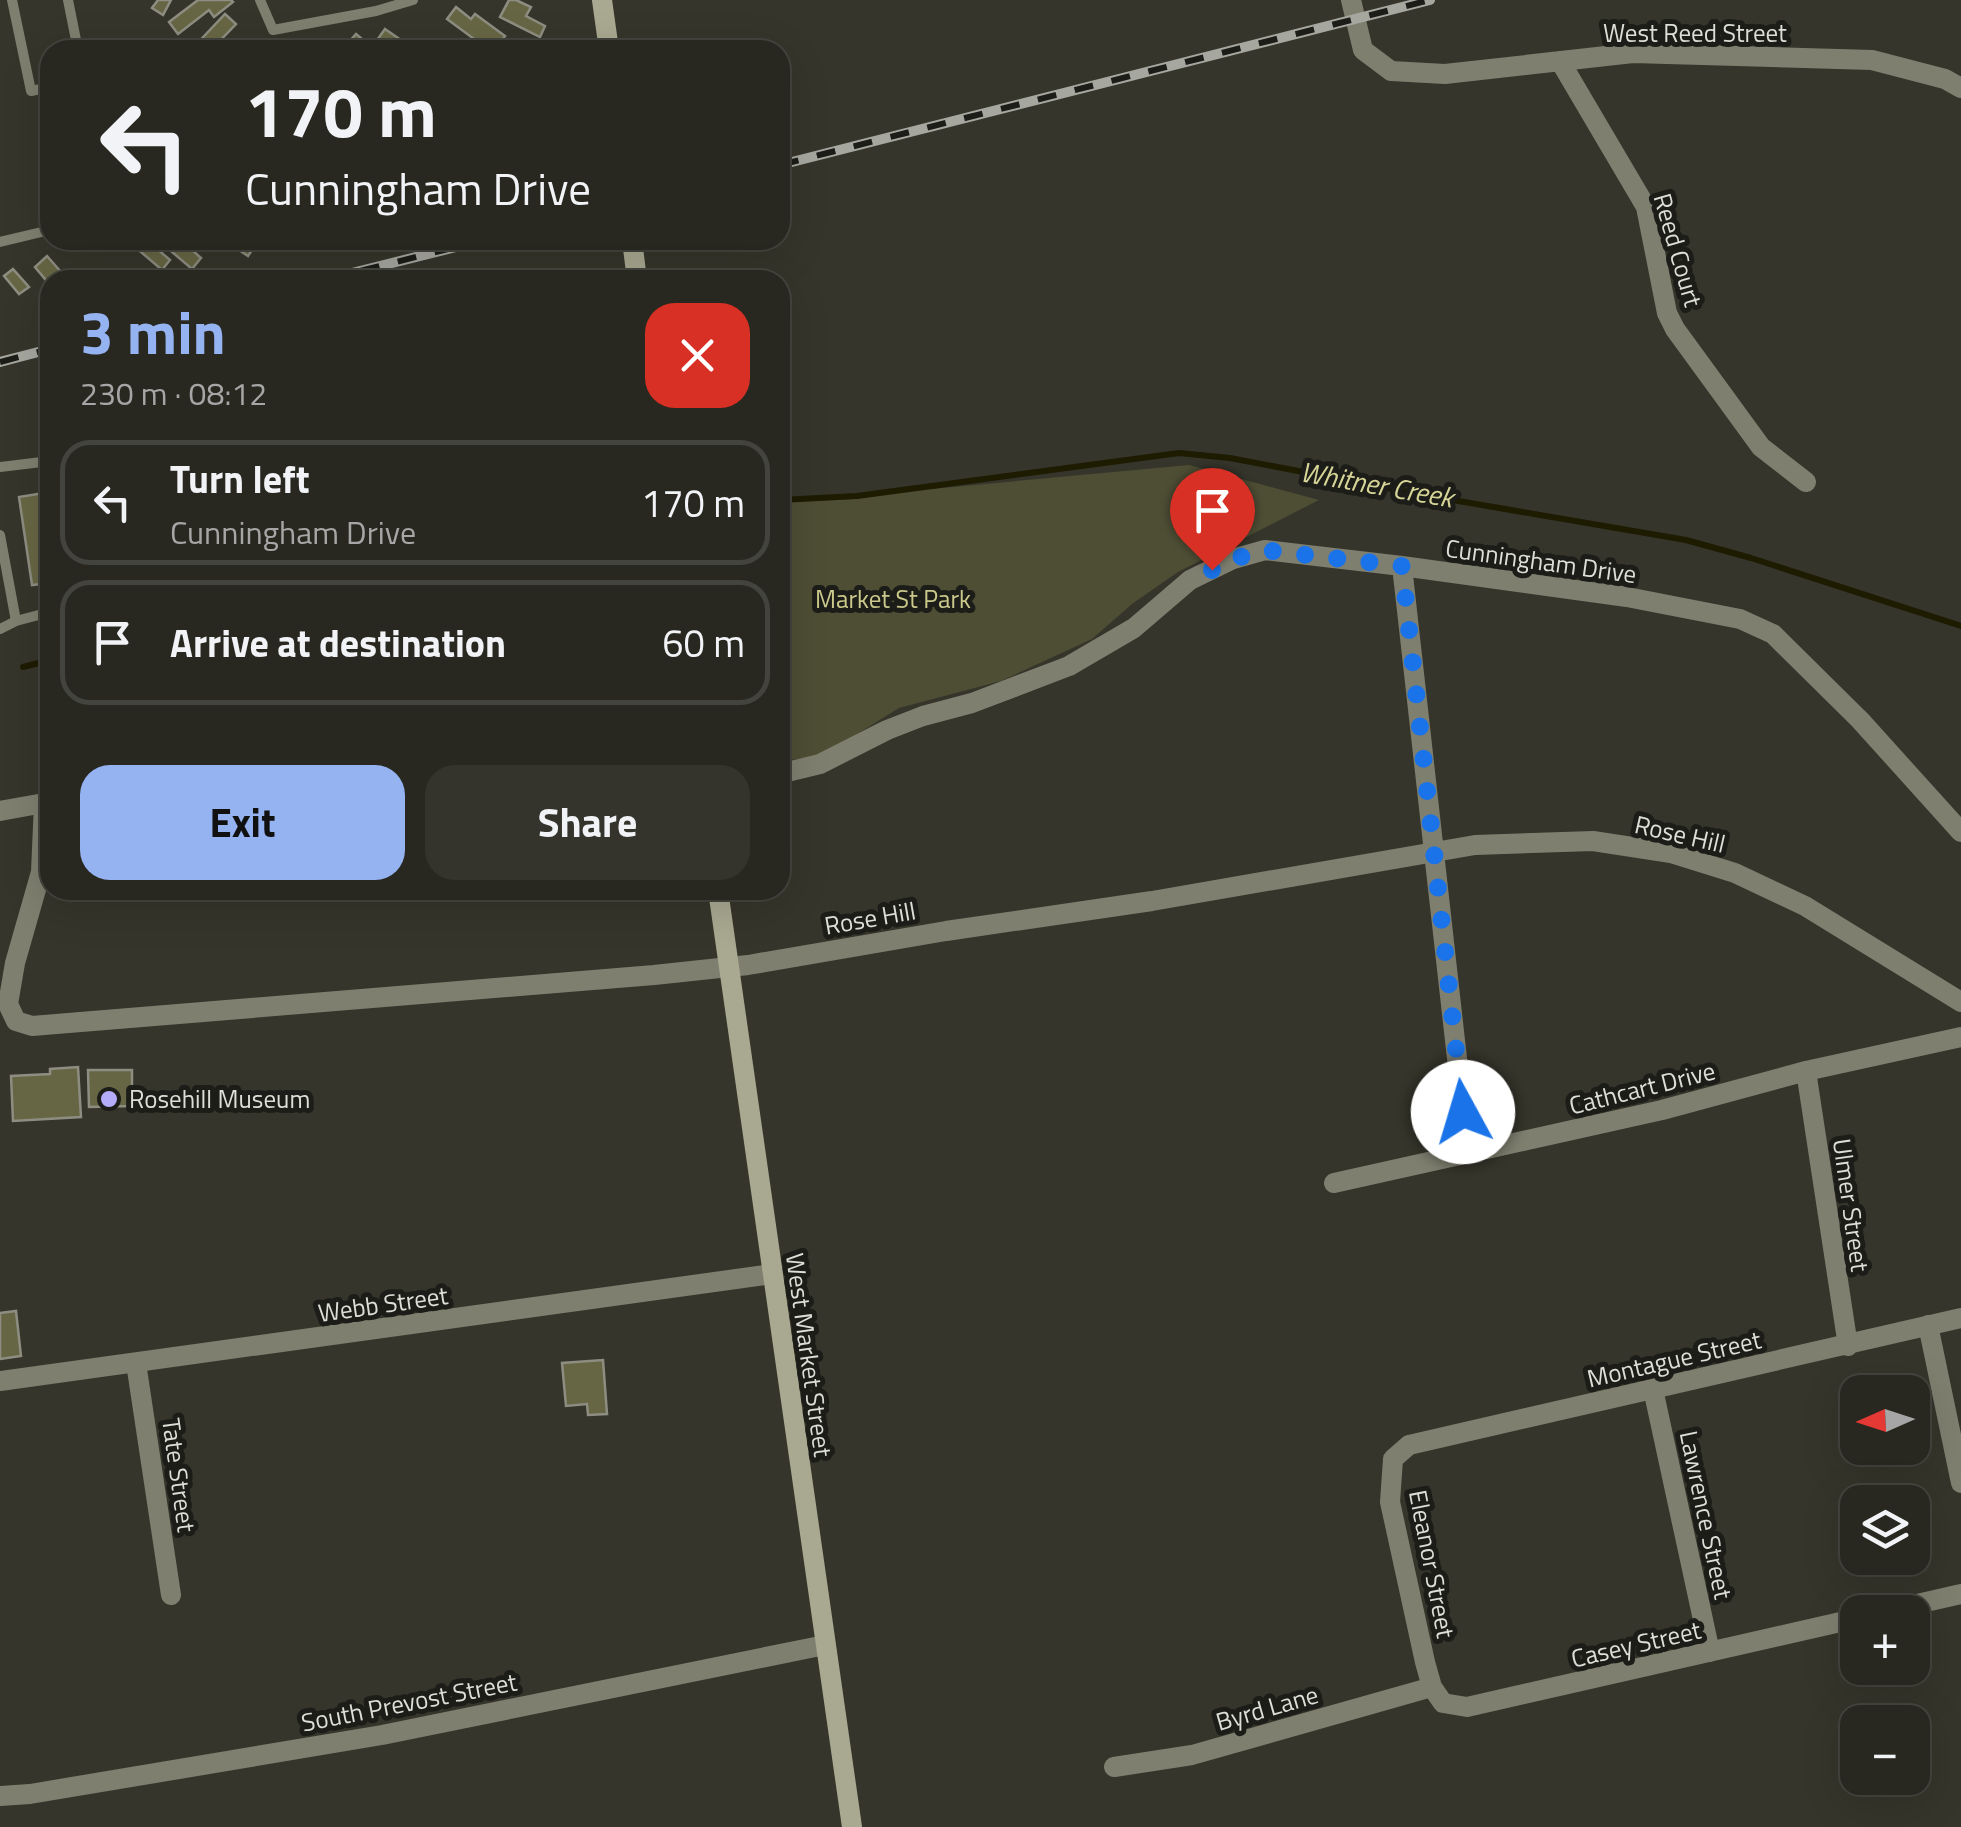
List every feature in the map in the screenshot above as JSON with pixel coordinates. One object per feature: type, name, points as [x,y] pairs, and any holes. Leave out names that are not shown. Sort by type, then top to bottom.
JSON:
[{"type":"street","points":[[602,0],[608,40]]},
{"type":"street","name":"West Reed Street","points":[[1355,1],[1364,50],[1391,71],[1446,74],[1632,53],[1872,60],[1945,79],[1961,88]]},
{"type":"street","name":"Reed Court","points":[[1560,61],[1646,207],[1667,313],[1675,328],[1761,447],[1806,482]]},
{"type":"street","name":"Cunningham Drive","points":[[790,771],[820,764],[923,716],[972,703],[1069,666],[1134,628],[1190,580],[1264,550],[1627,598],[1740,619],[1773,634],[1860,720],[1961,832]]},
{"type":"street","points":[[1402,566],[1463,1112],[1471,1153]]},
{"type":"street","name":"Rose Hill","points":[[0,811],[40,802]]},
{"type":"street","name":"Rose Hill","points":[[40,876],[8,1004],[16,1021],[32,1026],[728,967],[1474,846],[1593,841],[1671,853],[1735,872],[1805,906],[1961,1002]]},
{"type":"street","name":"West Market Street","points":[[719,900],[852,1827]]},
{"type":"street","name":"Cathcart Drive","points":[[1334,1182],[1662,1110],[1806,1071],[1961,1037]]},
{"type":"street","name":"Ulmer Street","points":[[1806,1071],[1848,1346]]},
{"type":"street","name":"Webb Street","points":[[0,1381],[772,1274]]},
{"type":"street","name":"Montague Street","points":[[1401,1452],[1409,1445],[1961,1318]]},
{"type":"street","points":[[1928,1325],[1961,1483]]},
{"type":"street","name":"Tate Street","points":[[136,1363],[171,1595]]},
{"type":"street","name":"Lawrence Street","points":[[1652,1389],[1710,1652]]},
{"type":"street","name":"Eleanor Street","points":[[1401,1452],[1393,1459],[1390,1502],[1432,1687]]},
{"type":"street","points":[[1930,1601],[1961,1594]]},
{"type":"street","name":"Casey Street","points":[[1432,1687],[1443,1702],[1466,1707],[1840,1622]]},
{"type":"street","name":"South Prevost Street","points":[[0,1796],[382,1735],[825,1645]]},
{"type":"street","name":"Byrd Lane","points":[[1114,1767],[1192,1755],[1432,1687]]},
{"type":"lane","points":[[12,0],[32,91],[40,89]]},
{"type":"lane","points":[[68,0],[76,40]]},
{"type":"lane","points":[[260,0],[274,30],[413,0]]},
{"type":"lane","points":[[0,242],[40,232]]},
{"type":"lane","points":[[0,467],[40,461]]},
{"type":"lane","points":[[0,535],[5,596],[16,621]]},
{"type":"lane","points":[[0,630],[40,615]]},
{"type":"green space","name":"Market St Park","points":[[1189,465],[1319,500],[1178,572],[1132,604],[1092,639],[1001,681],[899,708],[814,757],[790,760],[790,502]]},
{"type":"building","points":[[158,0],[171,0],[163,15],[152,8]]},
{"type":"building","points":[[198,0],[233,2],[214,17],[209,10],[178,34],[169,22]]},
{"type":"building","points":[[509,0],[531,7],[526,16],[545,26],[540,37],[500,17]]},
{"type":"building","points":[[456,7],[471,19],[475,14],[505,36],[502,40],[475,40],[447,19]]},
{"type":"building","points":[[225,14],[236,24],[221,40],[200,40]]},
{"type":"building","points":[[385,29],[401,40],[377,40]]},
{"type":"building","points":[[158,250],[170,260],[162,270],[141,252]]},
{"type":"building","points":[[170,250],[192,250],[201,258],[192,269]]},
{"type":"building","points":[[47,256],[59,270],[40,273],[35,267]]},
{"type":"building","points":[[13,269],[29,287],[19,294],[4,276]]},
{"type":"building","points":[[40,494],[40,584],[32,585],[19,497]]},
{"type":"building","points":[[78,1067],[81,1117],[13,1121],[11,1076],[50,1074],[50,1069]]},
{"type":"building","points":[[88,1070],[132,1070],[132,1106],[89,1107]]},
{"type":"building","points":[[16,1311],[21,1356],[0,1359],[0,1313]]},
{"type":"building","points":[[603,1360],[607,1414],[588,1415],[587,1404],[566,1406],[562,1363]]},
{"type":"waterway","name":"Whitner Creek","points":[[790,499],[857,496],[1179,453],[1230,458],[1686,540],[1961,626]]},
{"type":"waterway","name":"Whitner Creek","points":[[23,667],[40,663]]},
{"type":"railway","points":[[790,162],[1430,0]]},
{"type":"railway","points":[[364,270],[444,250]]},
{"type":"railway","points":[[0,362],[40,352]]},
{"type":"place","name":"Rosehill Museum","points":[[109,1099]]},
{"type":"route","points":[[1212,570],[1264,550],[1402,566],[1463,1112]]}]
